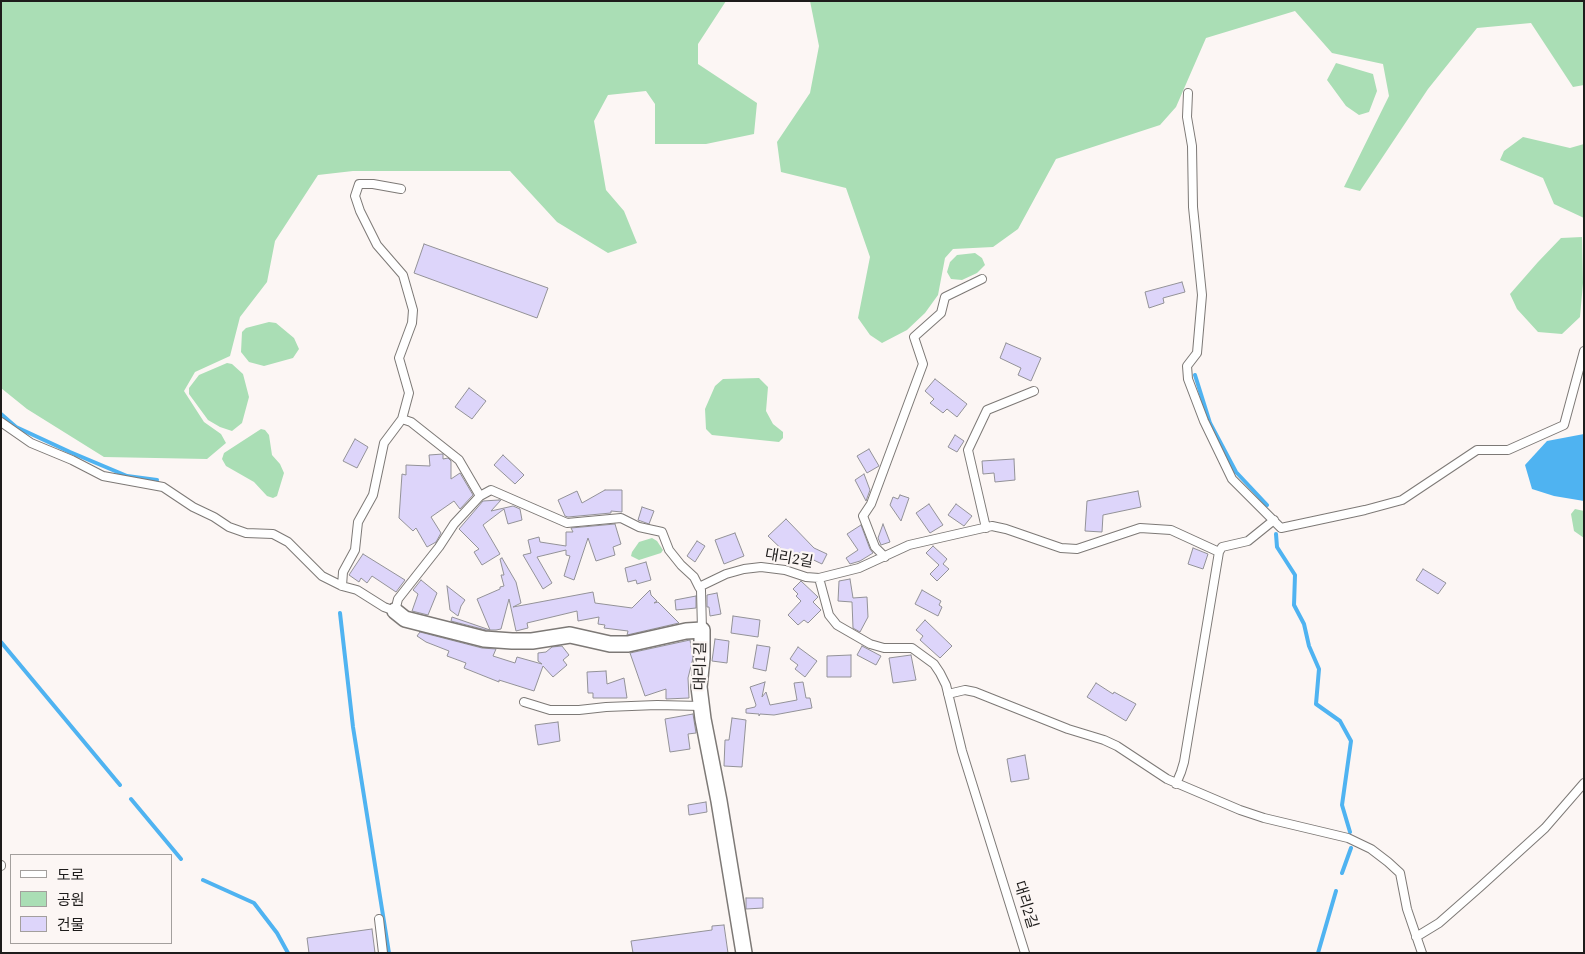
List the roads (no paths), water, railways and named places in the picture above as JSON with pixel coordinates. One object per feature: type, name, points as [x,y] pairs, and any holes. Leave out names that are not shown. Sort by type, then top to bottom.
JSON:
[{"type":"street","name":"대리1길","points":[[395,611],[405,619],[462,634],[512,641],[532,641],[570,635],[610,644],[628,644],[686,631],[702,630],[699,687],[701,706],[744,953]]},
{"type":"lane","points":[[1188,93],[1186,117],[1192,146],[1193,207],[1202,295],[1197,353],[1188,366],[1188,379],[1204,420],[1232,479],[1281,528],[1402,500],[1478,450],[1508,450],[1564,425],[1584,351]]},
{"type":"lane","points":[[342,586],[343,572],[355,550],[358,522],[372,495],[384,444],[402,419],[409,392],[399,358],[412,323],[413,310],[403,275],[378,245],[360,211],[355,196],[359,184],[373,184],[401,189]]},
{"type":"lane","points":[[885,557],[876,547],[862,516],[871,504],[923,364],[914,337],[941,313],[945,297],[982,280]]},
{"type":"lane","points":[[986,528],[968,450],[987,410],[1034,391]]},
{"type":"lane","points":[[402,419],[411,422],[458,460],[480,496]]},
{"type":"lane","points":[[1,422],[31,443],[72,460],[103,476],[163,487],[193,507],[229,526],[246,533],[273,534],[288,542],[322,576],[342,586],[357,590],[384,607],[395,611],[398,599],[410,587],[454,524],[480,496],[492,490],[566,523],[621,518],[639,527],[662,532],[670,550],[681,566],[694,577],[700,587],[702,630]]},
{"type":"lane","points":[[1176,784],[1184,762],[1219,552],[1222,546],[1248,541],[1274,520]]},
{"type":"lane","points":[[819,578],[859,568],[909,545],[992,526],[1006,528],[1061,548],[1077,550],[1140,528],[1171,530],[1219,552]]},
{"type":"lane","name":"대리2길","points":[[700,587],[726,574],[761,567],[785,570],[806,577],[819,578],[829,615],[837,625],[870,644],[884,648],[912,648],[934,664],[946,685],[964,759],[1025,953]]},
{"type":"lane","points":[[948,694],[965,690],[975,692],[1068,729],[1104,740],[1117,746],[1151,770],[1176,784],[1264,818],[1348,838],[1371,849],[1400,873],[1407,909],[1422,953]]},
{"type":"lane","points":[[524,702],[550,710],[656,705],[701,706]]},
{"type":"lane","points":[[1416,936],[1440,923],[1480,887],[1545,828],[1584,784]]},
{"type":"lane","points":[[379,919],[384,953]]},
{"type":"water","points":[[1584,434],[1584,501],[1554,496],[1532,489],[1525,465],[1547,441]]},
{"type":"waterway","points":[[1195,375],[1210,423],[1236,472],[1267,505]]},
{"type":"waterway","points":[[1,414],[16,427],[70,452],[127,476],[157,480]]},
{"type":"waterway","points":[[1276,534],[1277,547],[1295,575],[1294,605],[1304,624],[1309,646],[1319,669],[1316,704],[1340,721],[1351,741],[1342,805],[1350,832]]},
{"type":"waterway","points":[[340,613],[353,727],[389,953]]},
{"type":"waterway","points":[[1,642],[120,785]]},
{"type":"waterway","points":[[131,799],[181,859]]},
{"type":"waterway","points":[[1342,873],[1351,848]]},
{"type":"waterway","points":[[203,880],[254,903],[277,933],[288,953]]},
{"type":"waterway","points":[[1318,953],[1336,891]]}]
